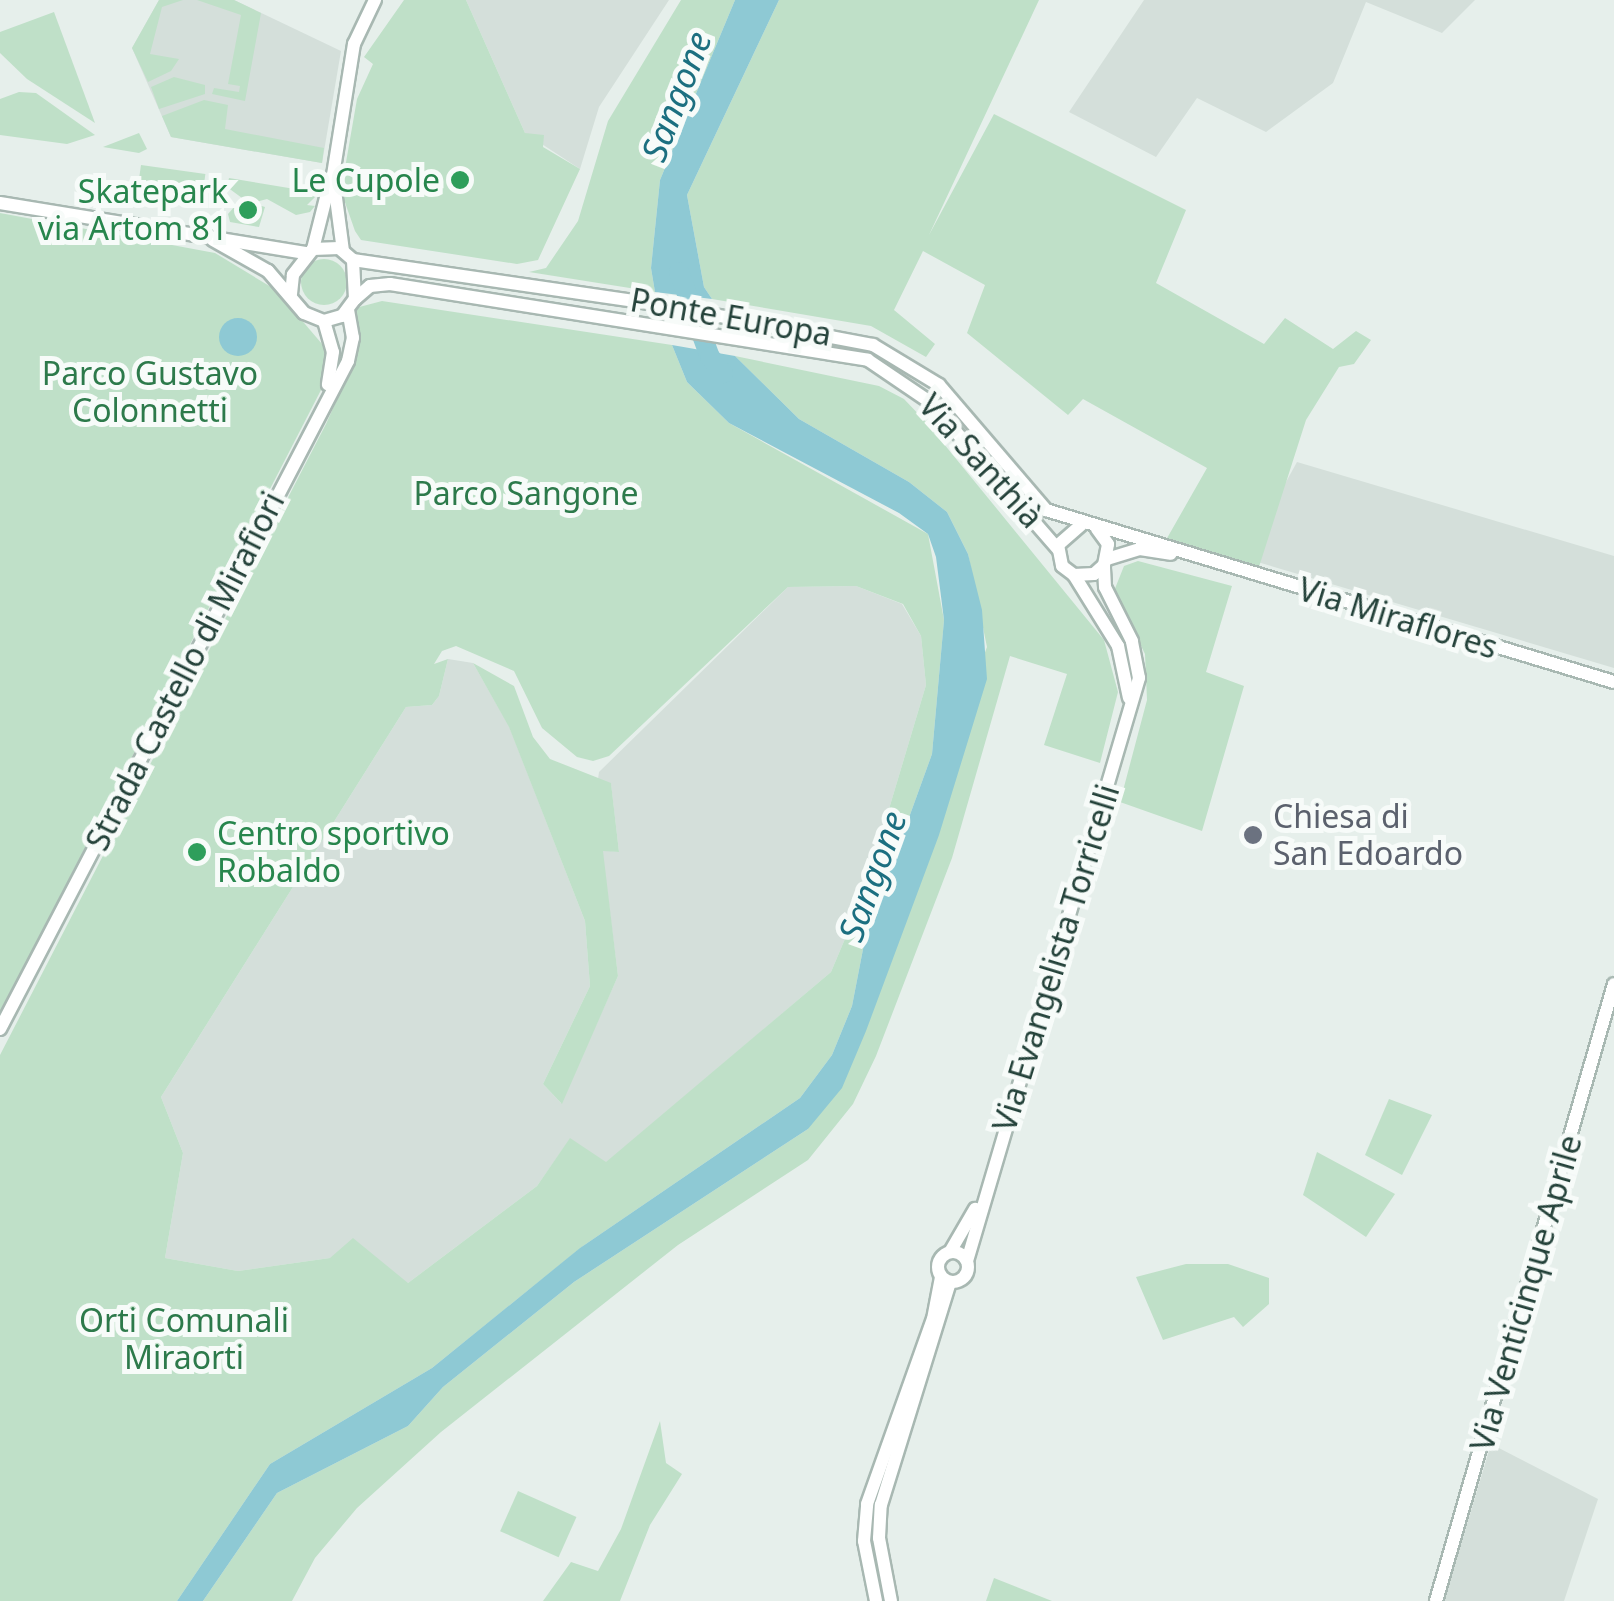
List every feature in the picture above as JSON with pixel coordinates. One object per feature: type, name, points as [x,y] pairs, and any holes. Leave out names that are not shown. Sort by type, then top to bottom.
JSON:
[{"type":"street","points":[[291,294],[293,275],[310,251],[332,175],[354,44],[375,0]]},
{"type":"street","points":[[213,240],[268,271],[304,313],[324,320],[352,304],[348,255],[332,175]]},
{"type":"street","points":[[0,203],[213,240],[348,255]]},
{"type":"street","name":"Ponte Europa","points":[[348,255],[850,338]]},
{"type":"street","name":"Ponte Europa","points":[[352,304],[370,286],[390,284],[846,354]]},
{"type":"street","name":"Strada Castello di Mirafiori","points":[[0,1029],[318,410],[348,361],[353,338],[352,304]]},
{"type":"street","points":[[318,410],[332,374],[324,320]]},
{"type":"street","name":"Via Santhià","points":[[850,338],[892,352],[922,371],[1031,499],[1088,527]]},
{"type":"street","name":"Via Santhià","points":[[846,354],[886,368],[930,402],[1058,549]]},
{"type":"street","points":[[1088,527],[1108,544],[1106,562],[1094,574],[1074,575],[1062,566],[1058,549],[1067,531],[1088,527]]},
{"type":"street","name":"Via Miraflores","points":[[1088,527],[1613,682]]},
{"type":"street","name":"Via Miraflores","points":[[1106,562],[1140,549],[1184,555]]},
{"type":"street","name":"Via Evangelista Torricelli","points":[[967,1261],[981,1198],[1139,678],[1132,640],[1105,588],[1106,562]]},
{"type":"street","name":"Via Evangelista Torricelli","points":[[1074,575],[1118,646],[1130,717]]},
{"type":"street","name":"Via Venticinque Aprile","points":[[1436,1601],[1614,984]]},
{"type":"street","name":"Via Evangelista Torricelli","points":[[946,1280],[939,1262],[950,1252],[981,1198]]},
{"type":"street","points":[[946,1280],[966,1275],[967,1261],[950,1252]]},
{"type":"street","points":[[876,1601],[864,1541],[866,1504],[946,1280]]},
{"type":"street","points":[[891,1601],[878,1538],[881,1506],[946,1280]]},
{"type":"shaded area","points":[[159,0],[234,0],[341,51],[322,163],[171,137],[132,48]]},
{"type":"shaded area","points":[[466,0],[669,0],[599,107],[580,169],[525,133]]},
{"type":"shaded area","points":[[1144,0],[1475,0],[1442,33],[1366,2],[1333,83],[1266,132],[1197,98],[1156,157],[1069,112]]},
{"type":"shaded area","points":[[1297,462],[1614,556],[1614,668],[1244,558]]},
{"type":"shaded area","points":[[856,586],[902,604],[921,636],[926,685],[863,896],[831,972],[606,1163],[570,1139],[537,1186],[408,1283],[330,1258],[238,1271],[165,1258],[183,1153],[161,1097],[406,707],[432,705],[439,696],[448,659],[473,663],[509,726],[585,921],[590,986],[543,1084],[561,1103],[618,976],[602,850],[619,852],[611,784],[598,779],[599,772],[788,587]]},
{"type":"shaded area","points":[[1491,1444],[1598,1499],[1564,1601],[1444,1601]]},
{"type":"green space","points":[[159,0],[183,0],[162,7],[150,54],[179,59],[171,71],[148,82],[132,48]]},
{"type":"green space","points":[[197,0],[234,0],[261,13],[245,101],[212,94],[214,88],[239,92],[240,86],[228,84],[241,15]]},
{"type":"green space","name":"Le Cupole","points":[[404,0],[466,0],[525,133],[544,135],[543,147],[580,169],[538,260],[517,264],[361,240],[355,231],[341,191],[357,99],[373,64],[364,57]]},
{"type":"green space","points":[[681,0],[735,0],[660,180],[651,268],[655,292],[529,272],[546,268],[578,221],[608,121]]},
{"type":"green space","points":[[779,0],[1039,0],[929,235],[994,114],[1186,210],[1156,283],[1264,344],[1285,318],[1333,349],[1356,331],[1371,340],[1354,364],[1339,367],[1306,420],[1258,570],[1166,540],[1207,468],[1083,399],[1068,415],[967,333],[985,285],[923,251],[894,310],[935,344],[926,357],[871,326],[712,299],[704,287],[687,195]]},
{"type":"green space","points":[[54,12],[95,123],[27,79],[0,53],[0,32]]},
{"type":"green space","points":[[174,77],[205,85],[205,94],[159,109],[151,87]]},
{"type":"green space","points":[[19,92],[36,93],[95,135],[67,144],[0,135],[0,99]]},
{"type":"green space","points":[[204,100],[228,105],[225,129],[324,148],[322,163],[171,137],[162,116]]},
{"type":"green space","points":[[139,133],[147,149],[139,153],[103,147]]},
{"type":"green space","points":[[141,165],[205,174],[201,204],[137,195]]},
{"type":"green space","points":[[229,178],[319,193],[307,205],[315,206],[310,212],[296,215],[267,199],[252,203],[265,207],[259,227],[230,222],[228,214],[242,198],[227,187]]},
{"type":"green space","name":"Parco Gustavo Colonnetti","points":[[0,213],[215,253],[276,290],[328,351],[321,390],[0,1013]]},
{"type":"green space","points":[[324,259],[340,266],[347,282],[340,298],[324,305],[308,298],[301,282],[308,266]]},
{"type":"green space","name":"Parco Sangone","points":[[382,301],[672,345],[687,382],[729,423],[928,534],[944,620],[932,754],[865,939],[852,1006],[832,1055],[800,1098],[583,1246],[432,1368],[270,1464],[177,1601],[0,1601],[0,1055],[326,424],[354,361],[348,310]],"holes":[[[856,586],[903,604],[921,636],[926,685],[863,896],[831,972],[606,1162],[570,1138],[537,1186],[408,1283],[353,1238],[330,1258],[238,1271],[165,1258],[183,1153],[161,1097],[406,707],[432,705],[439,696],[448,659],[434,664],[442,651],[456,646],[514,671],[542,728],[577,757],[593,761],[609,756],[788,587]]]},
{"type":"green space","points":[[735,356],[879,386],[904,399],[926,422],[1104,640],[1118,692],[1100,763],[1044,745],[1067,674],[1010,656],[952,858],[876,1056],[853,1104],[808,1160],[678,1245],[441,1432],[357,1508],[315,1558],[292,1601],[203,1601],[277,1493],[408,1426],[443,1387],[574,1282],[808,1129],[987,647],[968,554],[947,512],[909,482],[799,419]]},
{"type":"green space","points":[[1138,561],[1232,586],[1206,672],[1244,686],[1202,831],[1120,802],[1147,700],[1145,654],[1114,591],[1124,566]]},
{"type":"green space","points":[[473,663],[514,686],[533,737],[550,759],[611,783],[619,852],[603,851],[618,976],[562,1104],[543,1084],[590,986],[585,921],[509,727]]},
{"type":"green space","points":[[1389,1099],[1432,1115],[1402,1175],[1365,1155]]},
{"type":"green space","points":[[1317,1152],[1395,1194],[1366,1237],[1303,1195]]},
{"type":"green space","points":[[1186,1264],[1228,1264],[1269,1278],[1269,1304],[1243,1327],[1234,1317],[1163,1340],[1136,1277]]},
{"type":"green space","points":[[660,1421],[666,1463],[682,1474],[650,1525],[620,1601],[543,1601],[571,1562],[598,1571],[621,1529]]},
{"type":"green space","points":[[518,1491],[576,1517],[559,1557],[500,1531]]},
{"type":"green space","points":[[994,1578],[1052,1601],[986,1601]]},
{"type":"water","points":[[735,0],[779,0],[687,195],[704,287],[712,299],[655,292],[651,268],[660,180]]},
{"type":"water","points":[[238,318],[251,324],[257,337],[251,350],[238,356],[225,350],[219,337],[225,324]]},
{"type":"water","points":[[672,345],[735,356],[799,419],[909,482],[947,512],[968,554],[982,610],[987,679],[939,835],[866,1031],[842,1088],[808,1129],[574,1282],[443,1387],[408,1426],[277,1493],[203,1601],[177,1601],[270,1464],[432,1368],[580,1248],[800,1098],[832,1055],[852,1006],[865,939],[932,754],[944,620],[936,557],[928,534],[899,513],[729,423],[687,382]]},
{"type":"waterway","name":"Sangone","points":[[679,272],[710,357],[723,373]]},
{"type":"place","name":"Le Cupole","points":[[460,180]]},
{"type":"place","name":"Skatepark via Artom 81","points":[[248,210]]},
{"type":"place","name":"Chiesa di San Edoardo","points":[[1253,835]]},
{"type":"place","name":"Centro sportivo Robaldo","points":[[197,852]]},
{"type":"park label","name":"Orti Comunali Miraorti","points":[[184,1340]]}]
